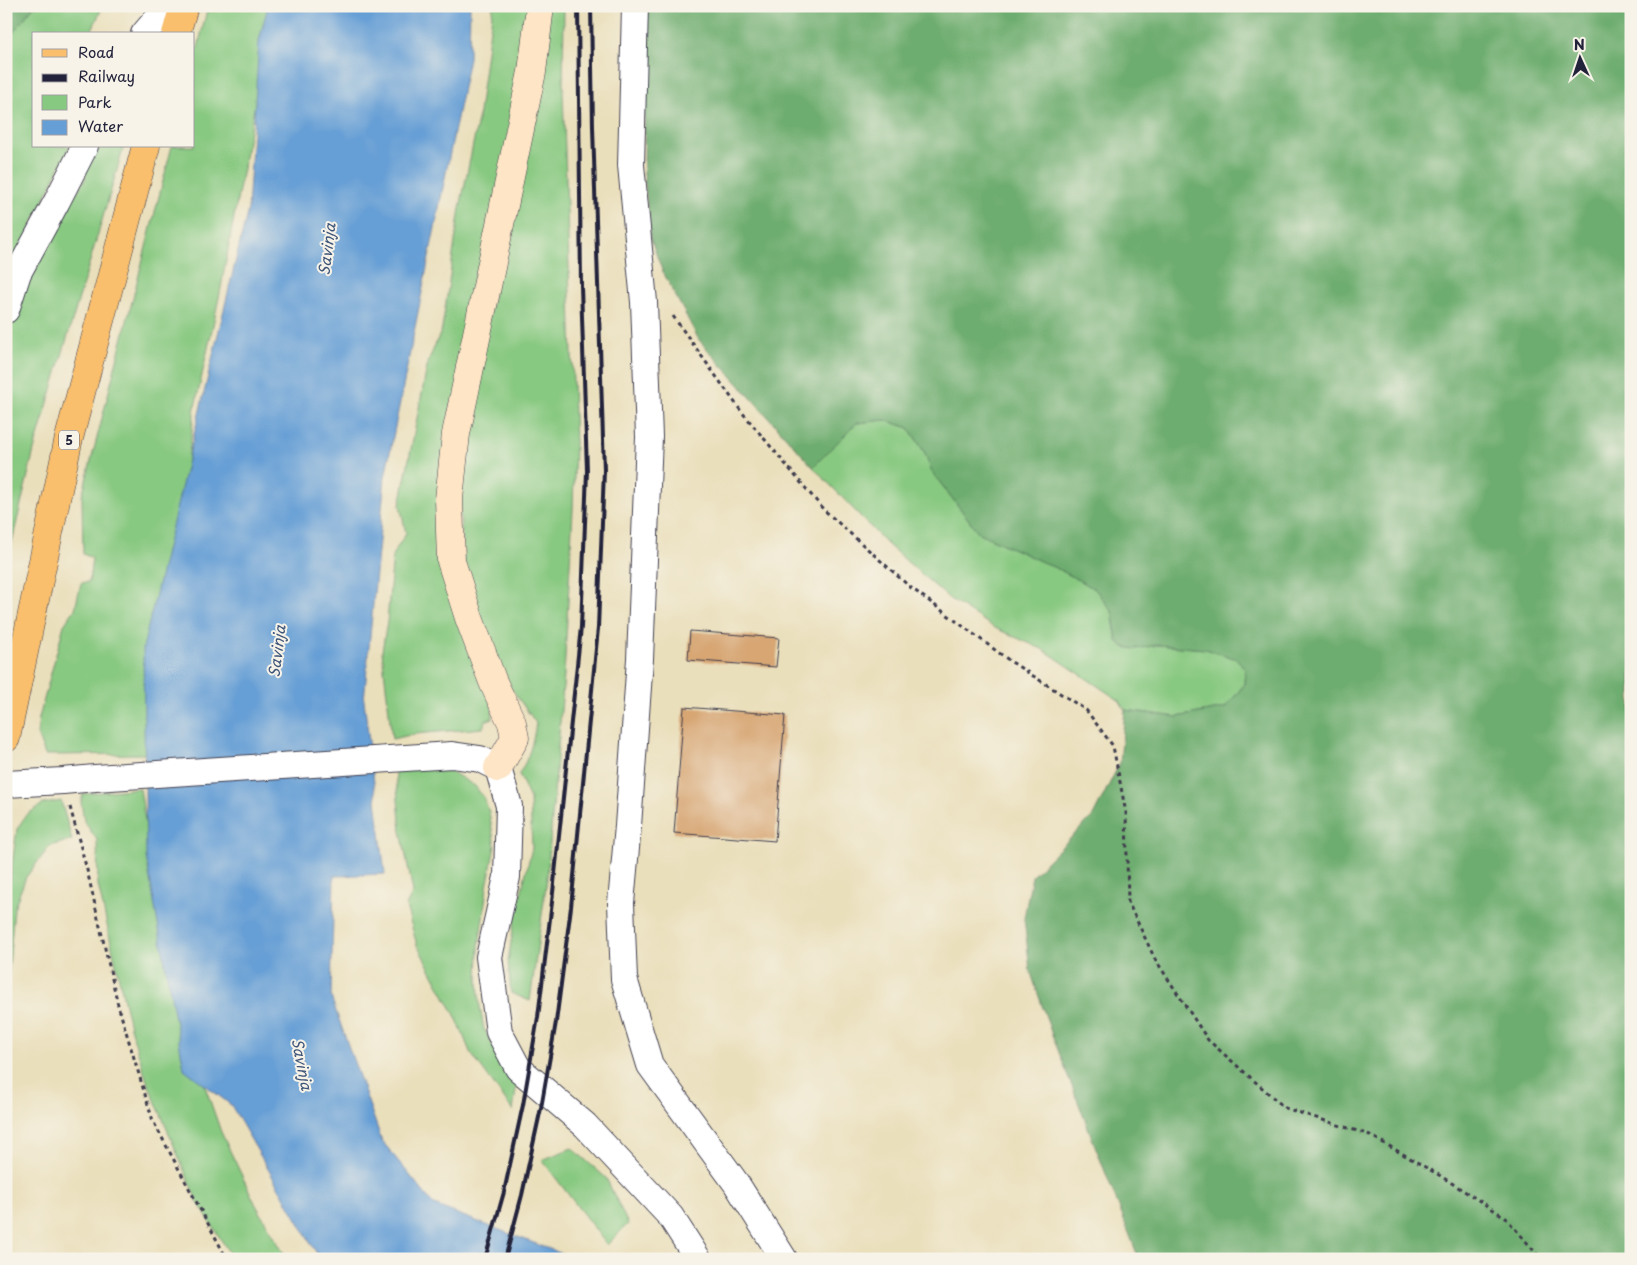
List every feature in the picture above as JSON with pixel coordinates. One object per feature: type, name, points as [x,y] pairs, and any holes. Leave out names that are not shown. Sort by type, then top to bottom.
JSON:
[{"type":"main road","points":[[177,32],[184,6]]},
{"type":"main road","name":"5","points":[[6,738],[68,442],[145,148]]},
{"type":"street","points":[[146,32],[168,6]]},
{"type":"street","points":[[540,6],[532,72],[456,434],[449,499],[451,561],[468,618],[493,682],[512,723],[515,738],[498,768],[509,806],[507,876],[489,957],[499,1032],[518,1068],[584,1125],[671,1217],[698,1259]]},
{"type":"street","points":[[635,6],[631,165],[644,302],[649,437],[640,658],[628,826],[620,903],[624,979],[650,1065],[736,1183],[784,1259]]},
{"type":"street","points":[[6,310],[18,273],[84,148]]},
{"type":"street","points":[[6,784],[452,755],[480,759],[498,768]]},
{"type":"path","points":[[644,302],[672,313],[741,411],[823,509],[910,587],[1010,661],[1086,710],[1112,746],[1126,813],[1128,902],[1155,959],[1208,1040],[1285,1108],[1370,1135],[1440,1175],[1505,1217],[1541,1259]]},
{"type":"path","points":[[63,781],[87,870],[118,1005],[153,1121],[227,1259]]},
{"type":"green space","points":[[6,6],[34,6],[11,35],[6,53]]},
{"type":"green space","points":[[34,6],[103,6],[91,32],[32,32],[32,148],[69,148],[6,282],[6,146],[9,145],[10,135],[6,128],[6,53],[11,35]]},
{"type":"green space","points":[[208,6],[273,6],[220,293],[195,407],[172,582],[154,754],[45,755],[37,734],[39,718],[64,625],[75,609],[81,583],[89,582],[92,558],[83,554],[82,496],[171,148],[195,148],[195,59]]},
{"type":"green space","points":[[493,6],[535,6],[441,488],[491,688],[493,718],[485,721],[483,728],[415,734],[392,739],[382,651],[387,622],[393,554],[406,533],[400,505],[428,362],[442,329],[460,208],[478,120]]},
{"type":"green space","points":[[546,6],[564,6],[563,92],[575,443],[564,675],[547,878],[530,1001],[511,993],[508,961],[515,918],[532,848],[530,799],[519,774],[530,750],[536,723],[513,691],[489,648],[466,591],[458,487]]},
{"type":"green space","points":[[646,6],[1631,6],[1631,1259],[1139,1259],[1051,1032],[1030,970],[1024,918],[1032,876],[1093,816],[1120,763],[1125,710],[1177,717],[1225,708],[1244,685],[1245,669],[1237,659],[1206,649],[1158,645],[1135,649],[1124,647],[1117,641],[1112,611],[1095,589],[1062,571],[979,533],[932,472],[925,453],[909,428],[885,420],[857,423],[813,467],[699,340],[662,270],[650,237],[644,173]]},
{"type":"green space","points":[[91,148],[123,148],[34,450],[6,567],[6,336],[23,277],[85,179]]},
{"type":"green space","points":[[885,420],[909,428],[925,453],[932,472],[979,533],[1062,571],[1095,589],[1112,611],[1117,641],[1136,649],[1158,645],[1206,649],[1238,659],[1245,669],[1244,685],[1225,708],[1177,717],[1125,710],[1120,701],[1044,650],[995,628],[951,600],[887,544],[813,467],[857,423]]},
{"type":"green space","points":[[442,766],[475,786],[484,798],[489,812],[495,846],[479,946],[478,982],[480,1007],[484,1029],[491,1042],[518,1075],[513,1111],[470,1052],[456,1017],[417,945],[406,906],[413,892],[401,831],[395,768]]},
{"type":"green space","points":[[140,788],[160,921],[199,1069],[221,1132],[256,1205],[287,1259],[233,1259],[197,1201],[147,1081],[130,1027],[98,885],[97,840],[84,821],[81,802],[83,794]]},
{"type":"green space","points":[[61,801],[72,840],[50,846],[26,877],[14,908],[6,1002],[6,909],[17,829],[26,815],[43,804]]},
{"type":"green space","points":[[572,1148],[606,1178],[628,1224],[607,1245],[542,1160]]},
{"type":"water","name":"Savinja","points":[[268,6],[470,6],[469,58],[385,477],[364,700],[385,874],[334,876],[331,997],[382,1141],[434,1205],[568,1256],[569,1259],[320,1259],[231,1105],[184,1069],[146,857],[143,648],[248,209],[259,41]]},
{"type":"building","points":[[690,631],[779,638],[776,667],[688,660]]},
{"type":"building","points":[[684,707],[785,715],[775,841],[674,833]]},
{"type":"railway","points":[[485,1259],[504,1192],[523,1105],[538,1017],[581,627],[587,471],[581,286],[578,6]]},
{"type":"railway","points":[[505,1259],[522,1195],[541,1108],[556,1022],[571,907],[598,628],[604,470],[591,6]]}]
